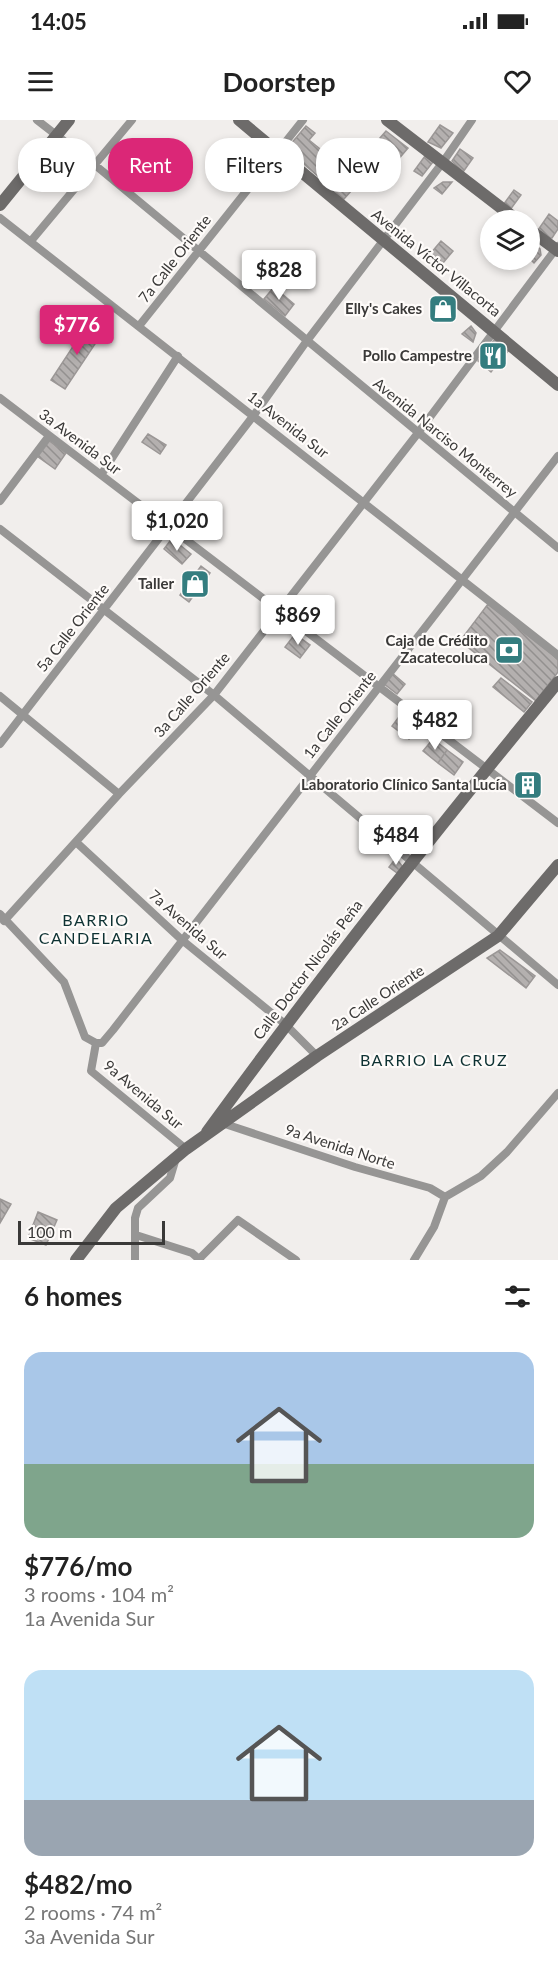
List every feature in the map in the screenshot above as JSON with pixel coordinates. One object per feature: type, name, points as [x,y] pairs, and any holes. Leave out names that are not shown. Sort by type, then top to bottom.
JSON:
[{"type":"main road","points":[[0,205],[69,120]]},
{"type":"main road","name":"Avenida Víctor Villacorta","points":[[239,120],[261,138]]},
{"type":"main road","points":[[387,120],[504,210]]},
{"type":"main road","name":"Avenida Víctor Villacorta","points":[[304,174],[558,385]]},
{"type":"main road","points":[[540,237],[557,249]]},
{"type":"main road","name":"Calle Doctor Nicolás Peña","points":[[201,1141],[285,1024],[410,862],[558,682]]},
{"type":"main road","name":"2a Calle Oriente","points":[[76,1260],[116,1208],[186,1149],[225,1124],[317,1056],[498,936],[558,865]]},
{"type":"street","name":"Avenida Narciso Monterrey","points":[[37,120],[59,138]]},
{"type":"street","points":[[96,164],[132,120]]},
{"type":"street","name":"7a Calle Oriente","points":[[288,138],[303,120]]},
{"type":"street","name":"5a Calle Oriente","points":[[0,744],[254,415],[472,120]]},
{"type":"street","name":"Avenida Narciso Monterrey","points":[[96,166],[306,342],[558,548]]},
{"type":"street","points":[[31,242],[73,192]]},
{"type":"street","name":"7a Calle Oriente","points":[[140,326],[245,192]]},
{"type":"street","name":"1a Avenida Sur","points":[[0,218],[558,655]]},
{"type":"street","name":"3a Calle Oriente","points":[[1,918],[214,695],[418,433],[557,249]]},
{"type":"street","points":[[100,475],[178,356]]},
{"type":"street","name":"3a Avenida Sur","points":[[0,398],[558,823]]},
{"type":"street","points":[[0,501],[49,436]]},
{"type":"street","name":"1a Calle Oriente","points":[[96,1043],[102,1043],[113,1030],[558,456]]},
{"type":"street","points":[[0,530],[214,695],[558,985]]},
{"type":"street","points":[[0,696],[119,794]]},
{"type":"street","name":"7a Avenida Sur","points":[[76,842],[182,940],[285,1024],[317,1056]]},
{"type":"street","name":"9a Avenida Sur","points":[[1,918],[64,982],[85,1037],[96,1043],[91,1071],[186,1149]]},
{"type":"street","points":[[414,1260],[434,1227],[445,1197],[481,1176],[558,1094]]},
{"type":"street","name":"9a Avenida Norte","points":[[225,1124],[355,1167],[430,1188],[445,1197]]},
{"type":"street","points":[[135,1260],[138,1208],[170,1178],[176,1158]]},
{"type":"street","points":[[136,1235],[192,1254],[200,1260],[238,1220],[296,1260]]},
{"type":"building","points":[[440,125],[453,133],[441,148],[428,142]]},
{"type":"building","points":[[306,126],[315,133],[309,140],[316,146],[316,175],[304,164],[304,138],[296,138]]},
{"type":"building","points":[[386,131],[395,138],[380,138]]},
{"type":"building","points":[[401,143],[408,148],[401,156]]},
{"type":"building","points":[[460,149],[473,158],[463,172],[452,161]]},
{"type":"building","points":[[425,156],[433,162],[422,176],[414,171]]},
{"type":"building","points":[[443,182],[452,182],[442,194],[434,188]]},
{"type":"building","points":[[514,190],[521,195],[510,210],[503,205]]},
{"type":"building","points":[[336,192],[350,192],[344,199]]},
{"type":"building","points":[[549,214],[558,221],[558,229],[552,238],[540,231],[540,227]]},
{"type":"building","points":[[441,241],[453,251],[443,263],[431,253]]},
{"type":"building","points":[[274,287],[294,304],[285,316],[264,299]]},
{"type":"building","name":"Elly's Cakes","points":[[446,300],[451,304],[440,319],[434,314]]},
{"type":"building","points":[[89,322],[103,332],[65,389],[51,380]]},
{"type":"building","points":[[471,326],[476,333],[473,342],[462,334]]},
{"type":"building","name":"Pollo Campestre","points":[[494,340],[508,351],[491,372],[478,361]]},
{"type":"building","points":[[148,434],[166,445],[160,454],[142,442]]},
{"type":"building","points":[[48,440],[66,453],[55,469],[37,456]]},
{"type":"building","points":[[170,541],[175,541],[191,554],[182,564],[164,549]]},
{"type":"building","name":"Taller","points":[[201,566],[210,573],[189,602],[180,595]]},
{"type":"building","name":"Caja de Crédito Zacatecoluca","points":[[488,604],[558,659],[558,672],[536,701],[460,641]]},
{"type":"building","points":[[295,634],[310,645],[300,658],[285,647]]},
{"type":"building","points":[[391,672],[405,684],[397,694],[383,683]]},
{"type":"building","points":[[501,678],[532,702],[524,712],[493,687]]},
{"type":"building","points":[[440,711],[449,718],[441,728],[432,721]]},
{"type":"building","points":[[401,714],[418,727],[409,739],[392,726]]},
{"type":"building","points":[[449,718],[458,724],[450,735],[441,728]]},
{"type":"building","points":[[433,739],[447,750],[438,763],[423,751]]},
{"type":"building","points":[[447,750],[463,762],[454,775],[438,763]]},
{"type":"building","name":"Laboratorio Clínico Santa Lucía","points":[[528,777],[536,783],[528,794],[520,787]]},
{"type":"building","points":[[396,858],[402,866],[397,873],[389,867]]},
{"type":"building","points":[[500,950],[535,976],[526,988],[487,958]]},
{"type":"building","points":[[0,1199],[11,1204],[0,1223]]},
{"type":"building","points":[[38,1212],[57,1220],[46,1245],[28,1238]]},
{"type":"place","name":"Elly's Cakes","points":[[443,309]]},
{"type":"place","name":"Pollo Campestre","points":[[493,356]]},
{"type":"place","name":"Taller","points":[[195,584]]},
{"type":"place","name":"Caja de Crédito Zacatecoluca","points":[[509,650]]},
{"type":"place","name":"Laboratorio Clínico Santa Lucía","points":[[528,785]]},
{"type":"district","name":"BARRIO CANDELARIA","points":[[96,929]]},
{"type":"district","name":"BARRIO LA CRUZ","points":[[434,1060]]}]
